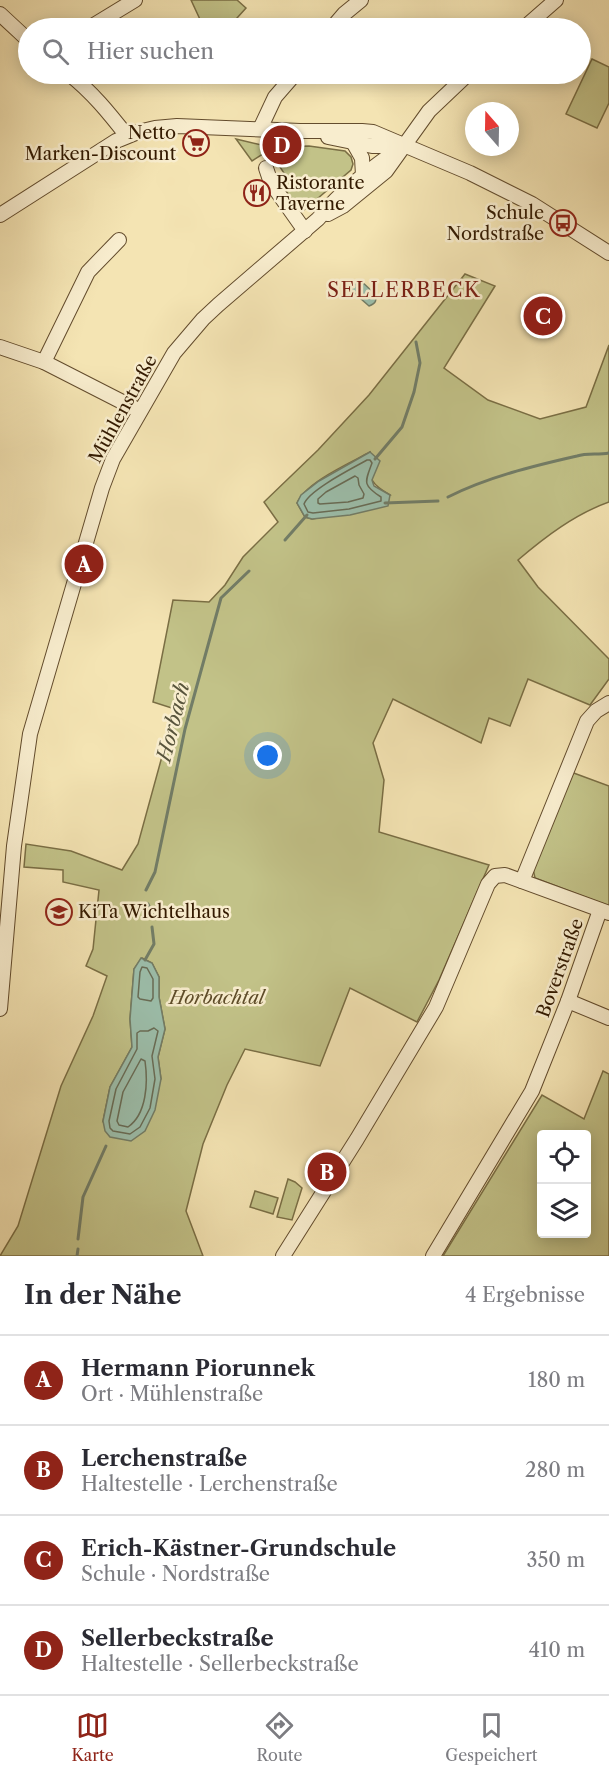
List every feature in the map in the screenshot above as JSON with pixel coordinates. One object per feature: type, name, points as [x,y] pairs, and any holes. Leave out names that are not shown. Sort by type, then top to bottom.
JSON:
[{"type":"street","points":[[105,18],[135,0]]},
{"type":"street","points":[[341,18],[361,0]]},
{"type":"street","points":[[535,18],[556,0]]},
{"type":"street","points":[[0,14],[18,31]]},
{"type":"street","points":[[81,84],[127,136]]},
{"type":"street","points":[[261,129],[275,97],[286,84]]},
{"type":"street","name":"Mühlenstraße","points":[[318,219],[342,206],[386,171],[429,111],[457,84]]},
{"type":"street","points":[[0,215],[116,141],[155,128],[177,126],[362,131],[373,132],[470,173],[532,204],[609,253]]},
{"type":"street","points":[[300,131],[372,146],[403,146]]},
{"type":"street","points":[[353,142],[362,158],[363,175]]},
{"type":"street","name":"Mühlenstraße","points":[[0,1009],[4,924],[30,734],[102,488],[113,459],[174,353],[203,319],[318,219],[330,204],[363,175],[403,146]]},
{"type":"street","points":[[266,168],[271,183],[304,231]]},
{"type":"street","points":[[44,362],[88,272],[119,240]]},
{"type":"street","points":[[0,347],[44,362],[140,411]]},
{"type":"street","points":[[522,881],[587,721],[596,711],[609,704]]},
{"type":"street","name":"Boverstraße","points":[[283,1256],[436,1007],[488,884],[495,876],[505,875],[604,911],[532,1091],[434,1256]]},
{"type":"street","points":[[568,1000],[609,1018]]},
{"type":"green space","points":[[191,0],[237,0],[246,8],[237,18],[199,18]]},
{"type":"green space","points":[[592,59],[609,67],[609,103],[597,128],[566,114],[580,84],[591,84]]},
{"type":"green space","points":[[236,139],[270,147],[309,146],[345,151],[351,157],[353,164],[351,170],[304,210],[299,209],[277,179],[284,173],[269,150],[252,161]]},
{"type":"green space","name":"Horbachtal","points":[[465,274],[495,286],[444,368],[488,400],[540,419],[586,407],[609,345],[609,502],[561,527],[518,560],[538,587],[609,659],[609,679],[590,705],[528,679],[510,726],[489,718],[481,743],[393,699],[373,743],[384,780],[379,832],[489,865],[439,980],[417,1022],[350,988],[320,1066],[245,1049],[227,1085],[203,1144],[186,1211],[203,1256],[0,1256],[18,1226],[61,1086],[93,1016],[107,976],[86,966],[93,949],[99,890],[63,882],[63,870],[24,867],[26,844],[71,851],[122,870],[138,844],[175,709],[153,702],[173,600],[209,602],[225,585],[243,557],[278,522],[264,502],[318,450],[369,395]],"holes":[[[370,452],[371,478],[377,486],[390,495],[323,517],[312,519],[305,517],[297,503],[302,495],[329,474]],[[142,958],[152,963],[159,977],[159,997],[165,1029],[158,1057],[161,1079],[103,1121],[110,1087],[132,1047],[130,1019],[134,969]]]},
{"type":"green space","points":[[571,772],[609,786],[609,906],[535,878],[533,869]]},
{"type":"green space","points":[[603,1071],[609,1074],[609,1256],[443,1256],[542,1095],[584,1119]]},
{"type":"green space","points":[[288,1179],[302,1188],[292,1220],[277,1217]]},
{"type":"green space","points":[[255,1191],[278,1198],[273,1214],[250,1207]]},
{"type":"water","points":[[360,280],[375,297],[374,303],[369,306],[352,291],[351,285]]},
{"type":"water","points":[[370,452],[380,461],[372,480],[374,486],[390,495],[388,506],[350,515],[312,519],[305,517],[297,503],[301,495],[319,481]]},
{"type":"water","points":[[141,958],[152,963],[159,977],[159,997],[165,1029],[158,1057],[161,1079],[155,1110],[145,1131],[131,1141],[110,1137],[105,1131],[103,1121],[110,1087],[132,1047],[130,1019],[134,969]]},
{"type":"waterway","name":"Horbach","points":[[375,459],[402,427],[414,392],[420,363],[416,342]]},
{"type":"waterway","name":"Horbach","points":[[448,497],[527,468],[581,455],[609,453]]},
{"type":"waterway","name":"Horbach","points":[[385,503],[438,501]]},
{"type":"waterway","name":"Horbach","points":[[285,540],[307,515]]},
{"type":"waterway","name":"Horbach","points":[[146,890],[155,872],[185,729],[221,598],[249,571]]},
{"type":"waterway","name":"Horbach","points":[[148,904],[152,913]]},
{"type":"waterway","name":"Horbach","points":[[145,960],[154,944],[152,927]]},
{"type":"waterway","name":"Horbach","points":[[78,1239],[83,1197],[106,1146]]},
{"type":"waterway","name":"Horbach","points":[[77,1256],[78,1249]]},
{"type":"place","name":"Netto Marken-Discount","points":[[196,143]]},
{"type":"place","name":"Sellerbeckstraße","points":[[282,145]]},
{"type":"place","name":"Ristorante Taverne","points":[[257,193]]},
{"type":"place","name":"Schule Nordstraße","points":[[563,223]]},
{"type":"place","name":"Erich-Kästner-Grundschule","points":[[543,316]]},
{"type":"place","name":"Hermann Piorunnek","points":[[84,564]]},
{"type":"place","name":"KiTa Wichtelhaus","points":[[59,912]]},
{"type":"place","name":"Lerchenstraße","points":[[327,1172]]},
{"type":"district","name":"SELLERBECK","points":[[404,290]]}]
